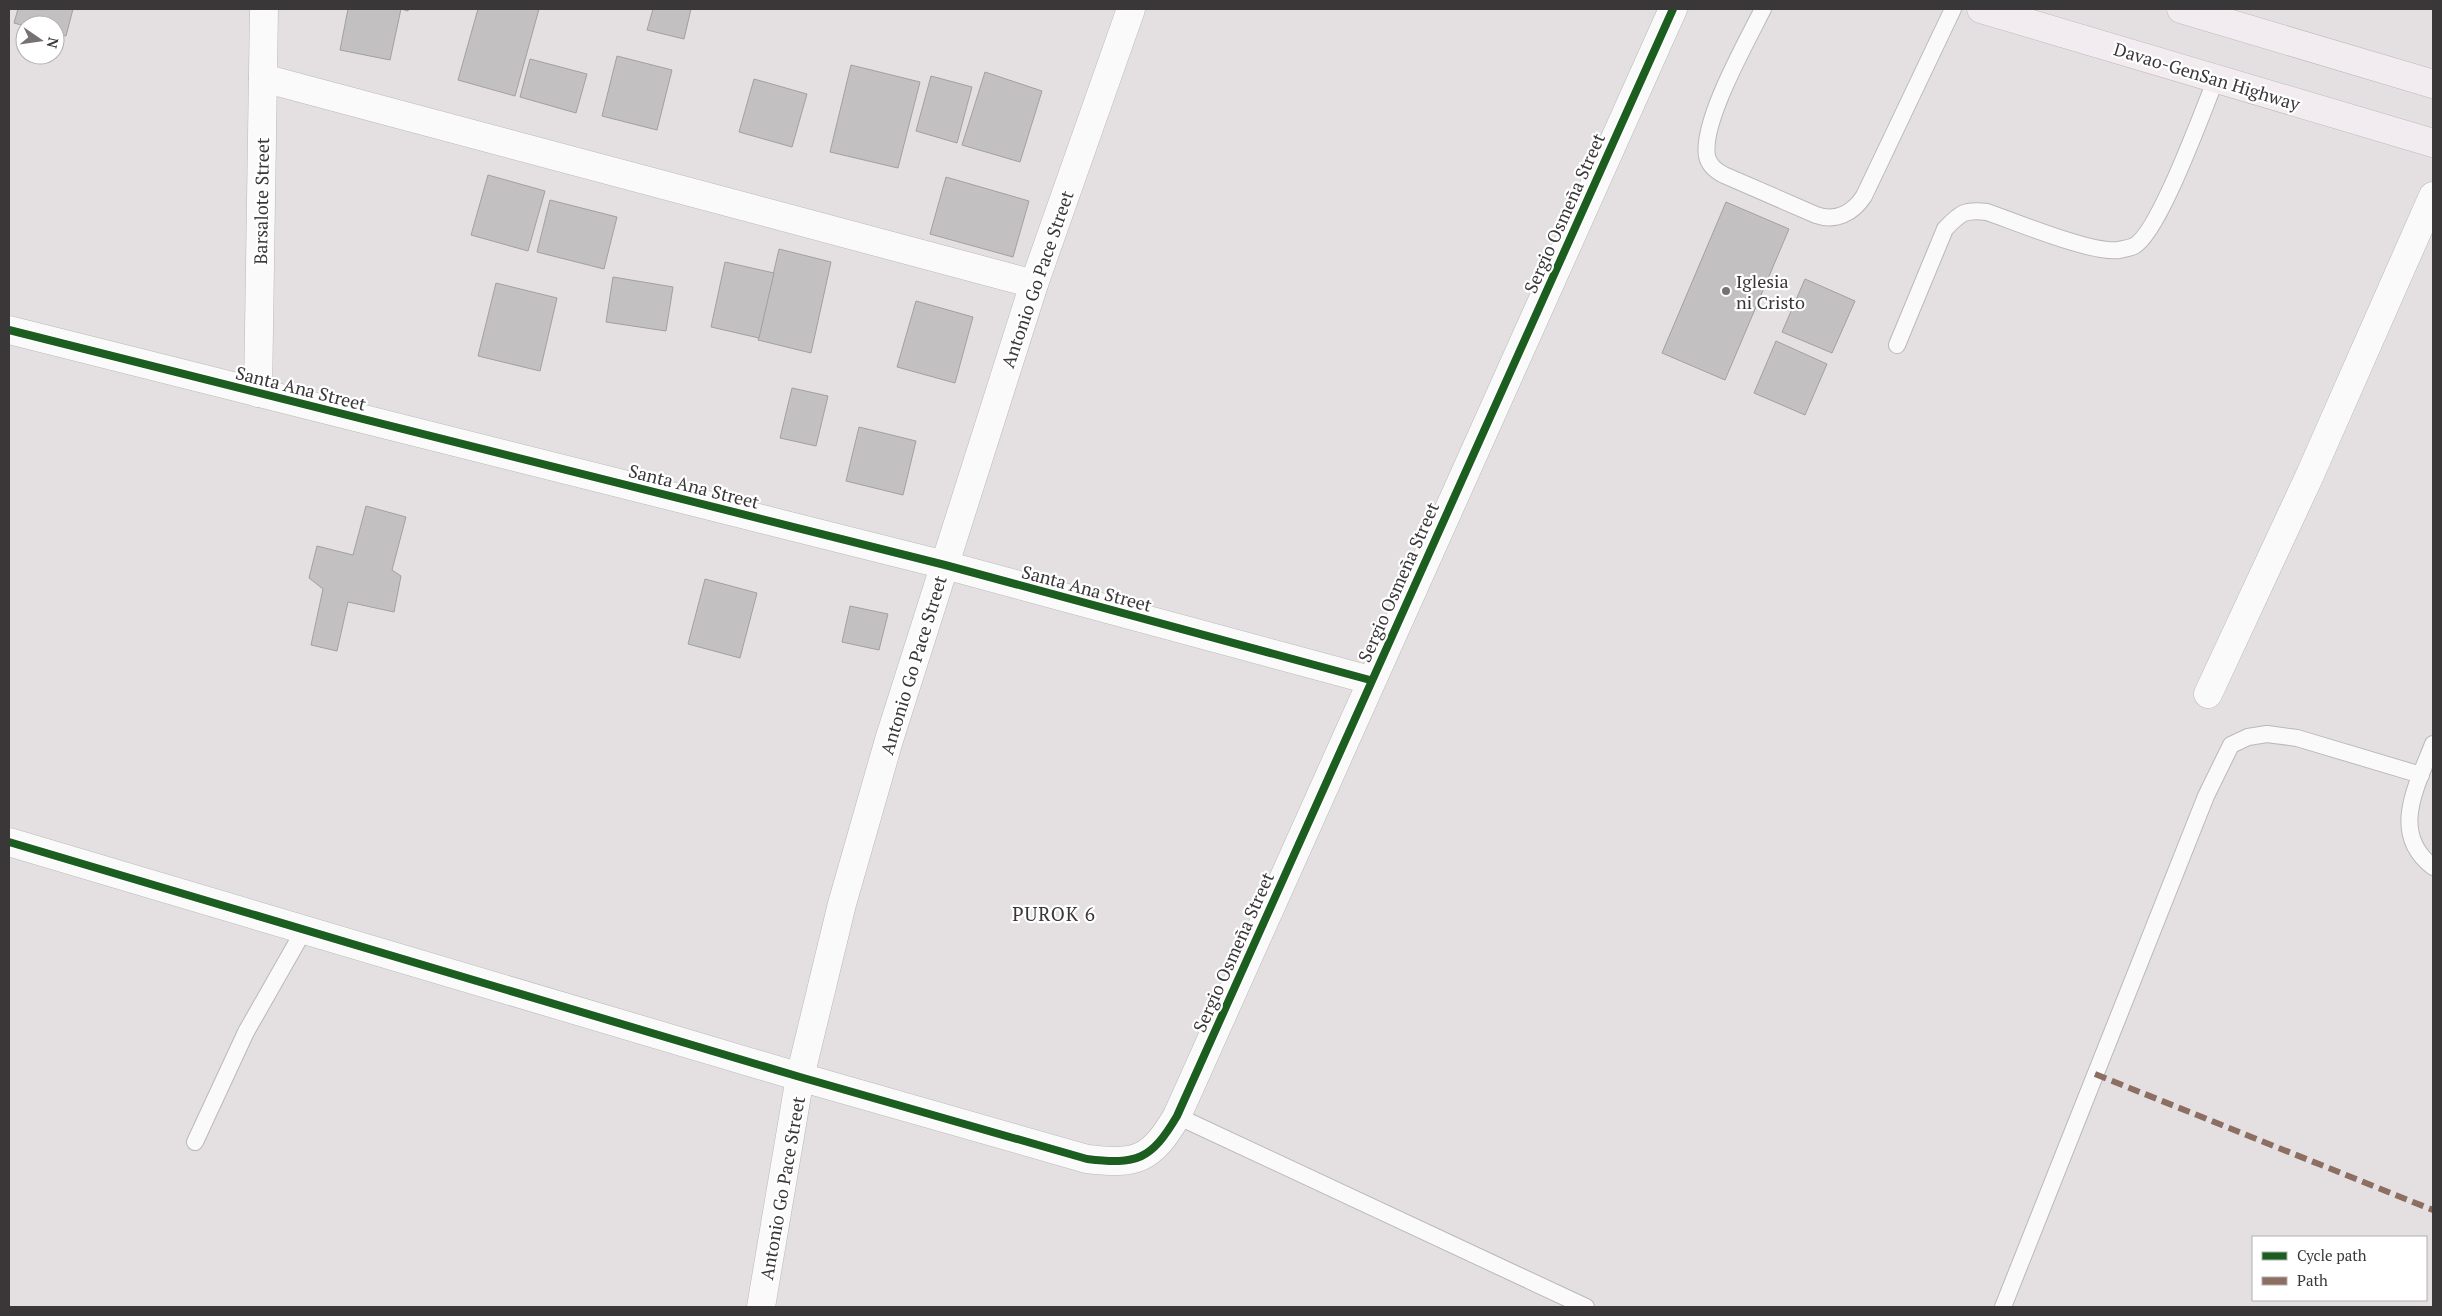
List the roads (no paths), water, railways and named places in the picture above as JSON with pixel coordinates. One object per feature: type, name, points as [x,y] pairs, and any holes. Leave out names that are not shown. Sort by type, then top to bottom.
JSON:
[{"type":"highway","name":"Davao-GenSan Highway","points":[[1981,9],[2433,143]]},
{"type":"highway","points":[[2181,9],[2433,84]]},
{"type":"street","name":"Barsalote Street","points":[[258,392],[264,9]]},
{"type":"street","name":"Antonio Go Pace Street","points":[[761,1307],[800,1077],[842,904],[889,740],[1034,284],[1131,9]]},
{"type":"street","name":"Sergio Osmeña Street","points":[[800,1077],[1087,1159],[1116,1163],[1139,1159],[1162,1141],[1177,1116],[1370,680],[1673,9]]},
{"type":"street","points":[[263,78],[1034,284]]},
{"type":"street","points":[[2208,694],[2309,477],[2433,196]]},
{"type":"street","name":"Santa Ana Street","points":[[9,330],[944,565],[1370,680]]},
{"type":"street","points":[[9,842],[800,1077]]},
{"type":"lane","points":[[1763,9],[1718,101],[1708,141],[1707,156],[1713,168],[1724,176],[1816,216],[1830,219],[1839,217],[1853,209],[1864,196],[1953,9]]},
{"type":"lane","points":[[1897,345],[1944,229],[1956,217],[1969,210],[1987,212],[2095,249],[2118,250],[2135,246],[2152,224],[2176,177],[2216,79]]},
{"type":"lane","points":[[2003,1307],[2206,796],[2231,745],[2248,736],[2267,734],[2297,738],[2421,775]]},
{"type":"lane","points":[[2433,744],[2412,800],[2410,831],[2411,840],[2424,860],[2433,867]]},
{"type":"lane","points":[[195,1142],[246,1032],[304,930]]},
{"type":"lane","points":[[1177,1116],[1586,1307]]},
{"type":"place","name":"Iglesia ni Cristo","points":[[1726,291]]},
{"type":"district","name":"PUROK 6","points":[[1054,913]]}]
